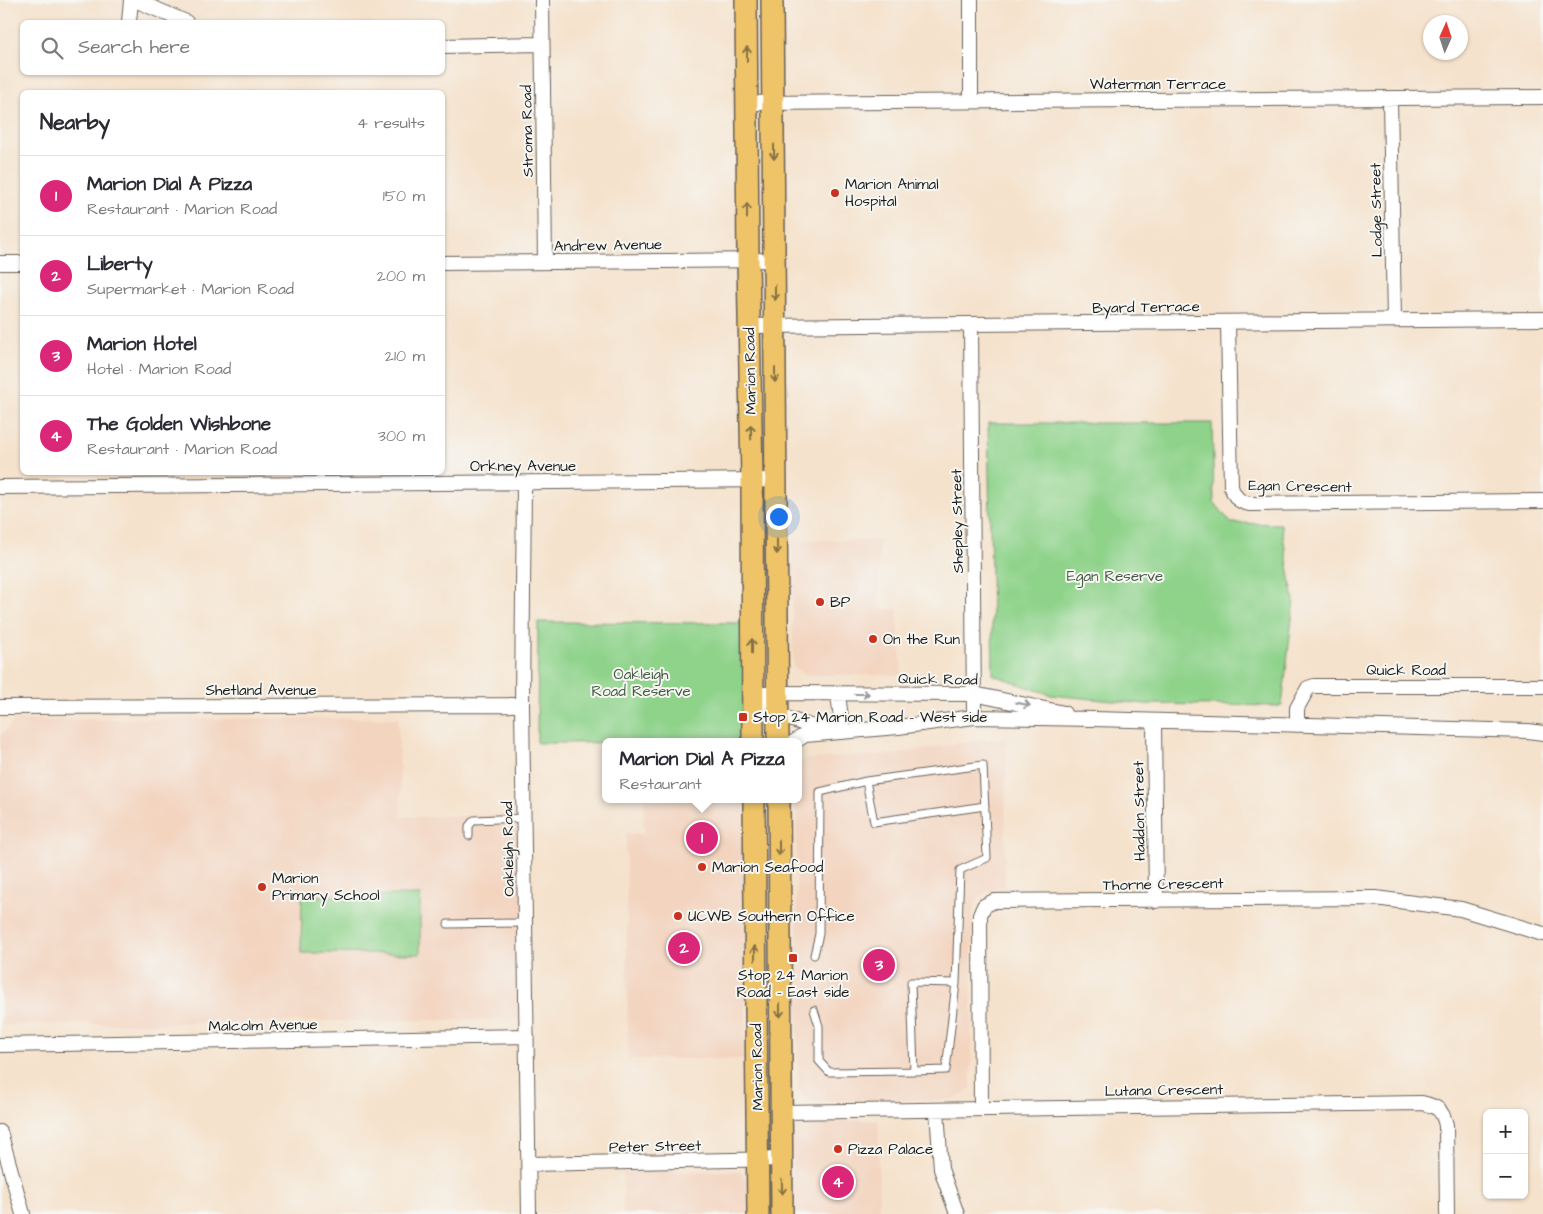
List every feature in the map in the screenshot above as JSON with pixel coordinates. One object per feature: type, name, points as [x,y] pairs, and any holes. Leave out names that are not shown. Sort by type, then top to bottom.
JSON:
[{"type":"main road","name":"Marion Road","points":[[746,0],[752,480],[753,738]]},
{"type":"main road","name":"Marion Road","points":[[772,0],[778,738]]},
{"type":"main road","name":"Marion Road","points":[[754,803],[758,1214]]},
{"type":"main road","name":"Marion Road","points":[[779,803],[782,1214]]},
{"type":"street","points":[[129,20],[131,0]]},
{"type":"street","points":[[135,0],[181,20]]},
{"type":"street","name":"Stroma Road","points":[[542,0],[546,262]]},
{"type":"street","points":[[971,0],[971,101]]},
{"type":"street","points":[[445,46],[542,44]]},
{"type":"street","name":"Waterman Terrace","points":[[747,103],[1543,97]]},
{"type":"street","name":"Lodge Street","points":[[1390,99],[1394,320]]},
{"type":"street","name":"Andrew Avenue","points":[[445,263],[774,260]]},
{"type":"street","points":[[0,263],[20,263]]},
{"type":"street","name":"Byard Terrace","points":[[750,326],[1543,319]]},
{"type":"street","name":"Egan Crescent","points":[[1228,322],[1232,487],[1237,500],[1242,503],[1543,502]]},
{"type":"street","name":"Shepley Street","points":[[971,324],[974,717]]},
{"type":"street","name":"Orkney Avenue","points":[[0,487],[424,478],[524,483],[776,480]]},
{"type":"street","name":"Oakleigh Road","points":[[524,483],[522,705],[530,1214]]},
{"type":"street","name":"Quick Road","points":[[1297,725],[1297,708],[1308,688],[1314,686],[1543,686]]},
{"type":"street","name":"Quick Road","points":[[752,694],[974,694],[1094,719]]},
{"type":"street","name":"Quick Road","points":[[752,694],[778,715],[810,726],[843,732]]},
{"type":"street","points":[[838,695],[843,732]]},
{"type":"street","name":"Shetland Avenue","points":[[0,707],[522,705]]},
{"type":"street","name":"Quick Road","points":[[801,738],[805,736],[974,717],[1528,731],[1543,733]]},
{"type":"street","name":"Haddon Street","points":[[1154,721],[1156,901]]},
{"type":"street","name":"Thorne Crescent","points":[[981,1109],[980,915],[984,906],[994,901],[1375,898],[1461,909],[1543,934]]},
{"type":"street","name":"Malcolm Avenue","points":[[0,1045],[527,1036]]},
{"type":"street","name":"Lutana Crescent","points":[[781,1112],[1422,1103],[1436,1106],[1444,1114],[1446,1125],[1447,1214]]},
{"type":"street","points":[[938,1110],[940,1168],[957,1214]]},
{"type":"street","points":[[0,1132],[23,1214]]},
{"type":"street","name":"Peter Street","points":[[529,1164],[782,1160]]},
{"type":"lane","points":[[814,955],[819,934],[820,792],[866,781],[983,765],[987,858],[960,870],[956,983],[946,1070],[829,1072],[819,1061],[819,1026],[814,1010]]},
{"type":"lane","points":[[866,781],[874,822],[985,806]]},
{"type":"lane","points":[[469,836],[468,826],[474,820],[524,818]]},
{"type":"lane","points":[[448,924],[525,923]]},
{"type":"lane","points":[[914,1071],[911,982],[956,983]]},
{"type":"shaded area","points":[[792,540],[879,540],[879,609],[897,609],[902,675],[805,675],[793,666]]},
{"type":"shaded area","name":"Marion Primary School","points":[[398,718],[401,817],[523,815],[523,1019],[2,1025],[0,957],[0,737],[15,720]]},
{"type":"shaded area","points":[[1006,739],[1005,890],[987,891],[979,897],[973,909],[971,1088],[954,1100],[809,1101],[798,1089],[796,803],[802,803],[802,761],[806,759],[897,754],[978,740]]},
{"type":"shaded area","points":[[644,803],[745,803],[746,1059],[628,1059],[626,833],[644,834]]},
{"type":"shaded area","points":[[807,1120],[878,1120],[879,1214],[792,1214],[792,1131]]},
{"type":"shaded area","points":[[738,1171],[750,1182],[750,1214],[623,1214],[623,1172]]},
{"type":"green space","name":"Egan Reserve","points":[[988,423],[1212,423],[1214,502],[1231,523],[1281,524],[1294,601],[1282,706],[1145,704],[1051,695],[993,675]]},
{"type":"green space","name":"Oakleigh Road Reserve","points":[[538,622],[746,623],[745,738],[602,738],[602,743],[537,743]]},
{"type":"green space","points":[[420,895],[420,954],[301,953],[302,896]]},
{"type":"place","name":"Marion Animal Hospital","points":[[835,193]]},
{"type":"place","name":"BP","points":[[820,602]]},
{"type":"place","name":"On the Run","points":[[873,639]]},
{"type":"place","name":"Stop 24 Marion Road - West side","points":[[743,717]]},
{"type":"place","name":"Marion Dial A Pizza","points":[[702,838]]},
{"type":"place","name":"Marion Seafood","points":[[702,867]]},
{"type":"place","name":"Marion Primary School","points":[[262,887]]},
{"type":"place","name":"UCWB Southern Office","points":[[678,916]]},
{"type":"place","name":"Liberty","points":[[684,948]]},
{"type":"place","name":"Stop 24 Marion Road - East side","points":[[793,958]]},
{"type":"place","name":"Marion Hotel","points":[[879,965]]},
{"type":"place","name":"Pizza Palace","points":[[838,1149]]},
{"type":"place","name":"The Golden Wishbone","points":[[838,1182]]}]
